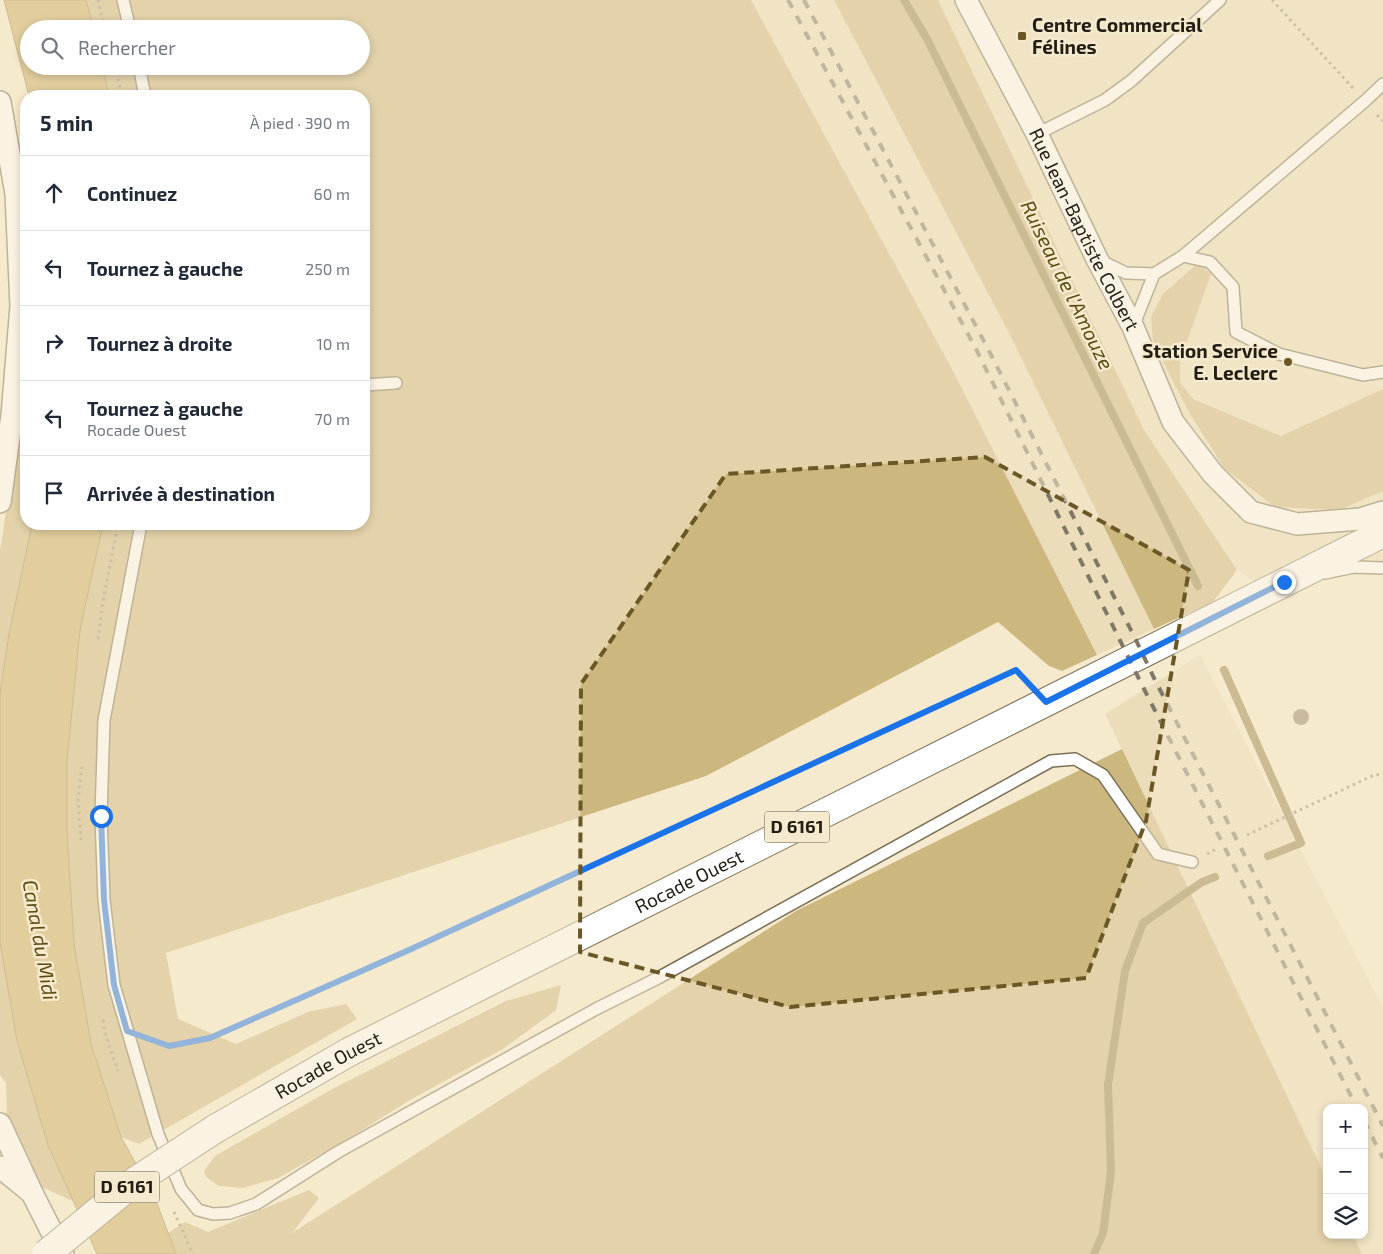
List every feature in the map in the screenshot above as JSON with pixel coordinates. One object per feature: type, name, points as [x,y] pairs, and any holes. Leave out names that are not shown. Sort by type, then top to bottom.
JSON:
[{"type":"main road","name":"Rocade Ouest","points":[[46,1254],[134,1182],[215,1129],[358,1048],[1383,533]]},
{"type":"street","name":"Rue Jean-Baptiste Colbert","points":[[966,0],[1037,134],[1097,258],[1133,327],[1173,422],[1213,474],[1251,512],[1297,524],[1360,519],[1383,512]]},
{"type":"street","points":[[0,102],[16,194],[20,284]]},
{"type":"street","points":[[0,502],[12,415],[20,318]]},
{"type":"street","points":[[0,1124],[63,1254]]},
{"type":"street","points":[[0,1167],[32,1193]]},
{"type":"lane","points":[[123,0],[128,20]]},
{"type":"lane","points":[[1037,134],[1105,100],[1131,81],[1220,0]]},
{"type":"lane","points":[[141,75],[144,90]]},
{"type":"lane","points":[[1097,258],[1126,273],[1154,274],[1183,256],[1383,84]]},
{"type":"lane","points":[[1183,256],[1210,262],[1233,287],[1236,332],[1279,354],[1363,375],[1383,372]]},
{"type":"lane","points":[[1133,327],[1154,274]]},
{"type":"lane","points":[[370,385],[396,383]]},
{"type":"lane","points":[[141,530],[104,720],[101,816],[104,900],[114,985],[158,1134],[181,1189],[198,1210],[213,1214],[230,1213],[256,1204],[338,1152],[1051,761],[1075,759],[1103,775],[1158,854],[1192,862]]},
{"type":"lane","points":[[1284,582],[1354,567],[1383,568]]},
{"type":"path","points":[[98,0],[103,20]]},
{"type":"path","points":[[1272,0],[1383,121]]},
{"type":"path","points":[[117,75],[121,90]]},
{"type":"path","points":[[105,1033],[127,1031],[169,1046],[210,1038],[409,950],[1016,670],[1046,702]]},
{"type":"path","points":[[1247,834],[1374,775],[1383,774]]},
{"type":"highlighted area","points":[[985,457],[1189,570],[1146,821],[1086,978],[790,1007],[580,952],[581,684],[726,474]]},
{"type":"shaded area","points":[[86,0],[751,0],[952,369],[1097,655],[1062,671],[1049,666],[998,622],[706,776],[166,953],[178,1019],[236,1044],[308,1012],[346,1004],[357,1019],[139,1144],[121,1137],[91,1044],[74,944],[67,831],[67,761],[80,630],[102,530],[370,530],[370,90],[108,90],[104,75],[370,75],[370,20],[92,20]]},
{"type":"shaded area","points":[[751,0],[834,0],[1010,335],[1154,629],[1097,655],[952,369]]},
{"type":"shaded area","points":[[834,0],[938,0],[1144,430],[1237,570],[1213,602],[1154,629],[1010,335]]},
{"type":"shaded area","points":[[938,0],[1383,0],[1383,573],[1354,567],[1281,598],[1237,570],[1144,430]]},
{"type":"shaded area","points":[[1198,263],[1211,274],[1180,361],[1180,382],[1193,399],[1281,436],[1383,389],[1383,491],[1339,510],[1275,507],[1224,468],[1189,412],[1153,341],[1151,317],[1163,294]]},
{"type":"shaded area","points":[[20,409],[20,530],[31,530],[9,634],[0,693],[0,550]]},
{"type":"shaded area","points":[[1200,655],[1383,1008],[1383,1254],[1362,1254],[1355,1239],[1368,1239],[1368,1104],[1323,1104],[1323,1172],[1105,714]]},
{"type":"shaded area","points":[[1122,749],[1323,1172],[1323,1239],[1355,1239],[1362,1254],[176,1254],[168,1233],[185,1222],[208,1232],[309,1190],[319,1198],[292,1233],[796,911]]},
{"type":"shaded area","points":[[0,942],[17,1041],[48,1145],[73,1201],[37,1185],[7,1117],[6,1083],[0,1075]]},
{"type":"shaded area","points":[[561,985],[556,1010],[503,1049],[410,1100],[346,1140],[278,1178],[243,1188],[219,1186],[206,1177],[204,1171],[215,1156],[334,1088],[506,1001]]},
{"type":"water","points":[[4,0],[86,0],[92,20],[20,20],[20,61]]},
{"type":"water","points":[[24,75],[104,75],[108,90],[27,90]]},
{"type":"water","name":"Canal du Midi","points":[[31,530],[102,530],[80,630],[67,761],[67,831],[74,944],[91,1044],[121,1137],[155,1198],[176,1254],[97,1254],[48,1145],[17,1041],[0,942],[0,693],[9,634]]},
{"type":"waterway","name":"Ruiseau de l'Amouze","points":[[904,0],[927,39],[1198,586]]},
{"type":"waterway","name":"Ruiseau de l'Amouze","points":[[1224,670],[1301,843],[1268,856]]},
{"type":"waterway","name":"Ruiseau de l'Amouze","points":[[1094,1254],[1103,1233],[1111,1172],[1108,1085],[1125,971],[1143,923],[1202,882],[1215,877]]},
{"type":"railway","points":[[788,0],[977,351],[1142,685],[1355,1104]]},
{"type":"railway","points":[[804,0],[987,347],[1383,1126]]},
{"type":"railway","points":[[1368,1129],[1383,1158]]},
{"type":"place","name":"Centre Commercial Félines","points":[[1022,36]]},
{"type":"place","name":"Station Service E. Leclerc","points":[[1288,362]]},
{"type":"route","points":[[101,816],[104,900],[114,985],[127,1031],[169,1046],[210,1038],[409,950],[1016,670],[1046,702],[1284,582]]}]
